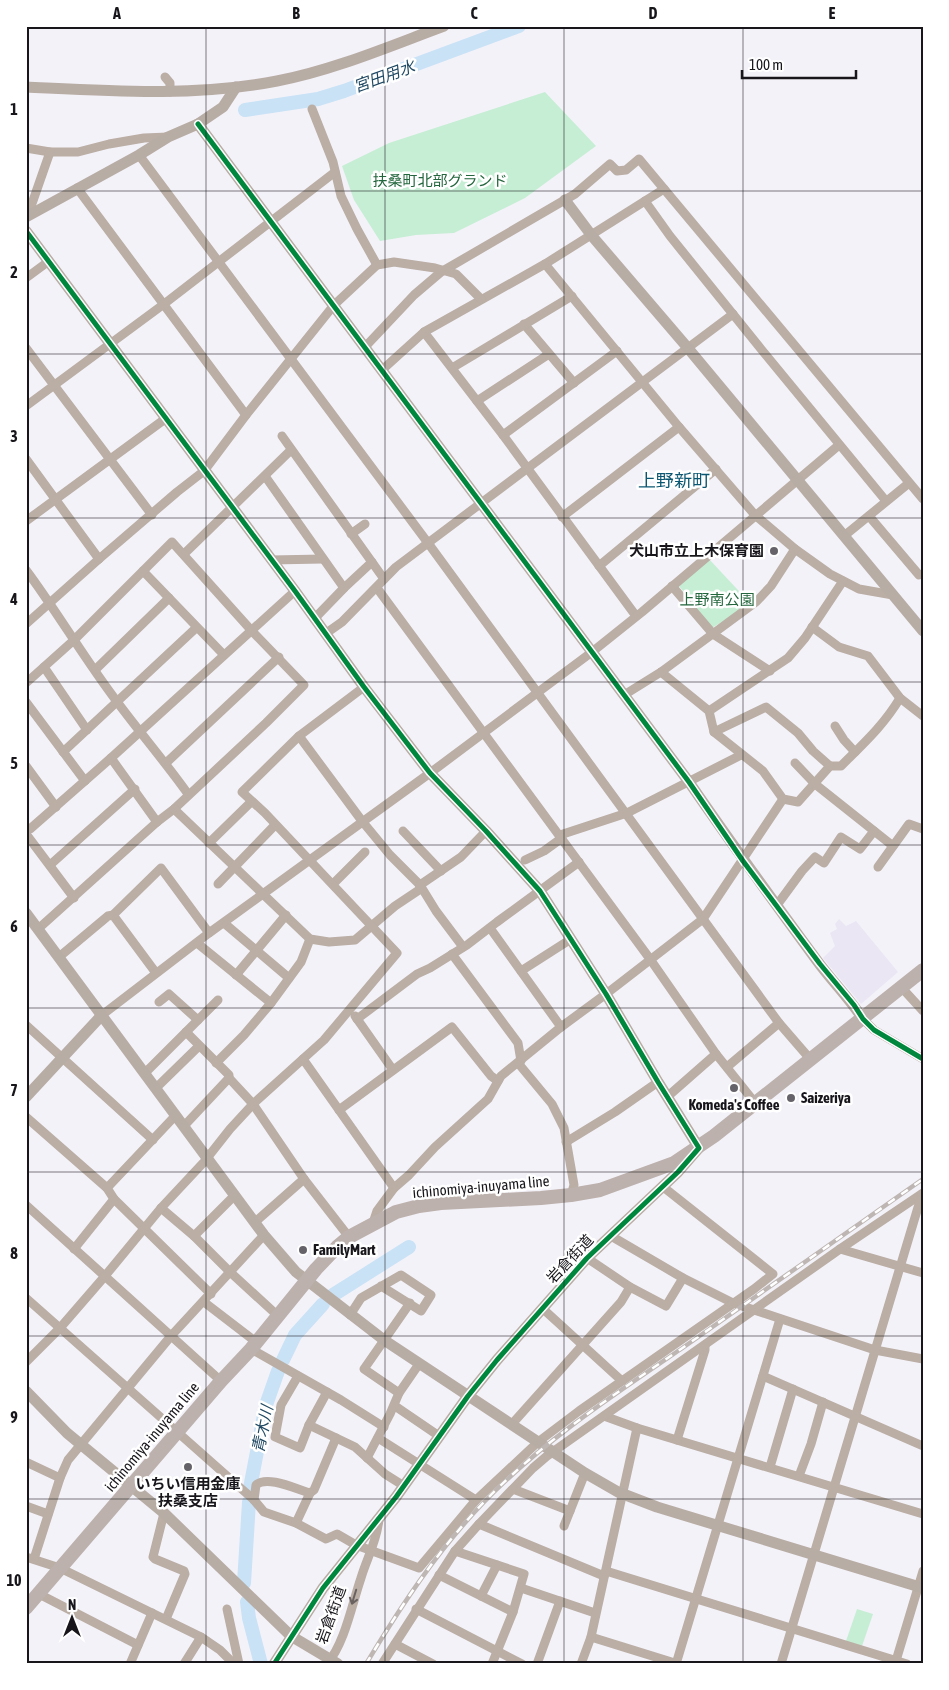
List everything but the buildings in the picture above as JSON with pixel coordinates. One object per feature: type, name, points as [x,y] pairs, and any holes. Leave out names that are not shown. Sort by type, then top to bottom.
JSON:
[{"type":"main road","name":"ichinomiya-inuyama line","points":[[26,1608],[253,1346],[306,1281],[337,1247],[349,1237],[396,1212],[419,1206],[571,1195],[600,1190],[674,1163],[699,1148],[756,1104],[923,970]]},
{"type":"street","points":[[26,87],[170,92],[236,87],[279,80],[329,67],[444,26]]},
{"type":"street","points":[[165,77],[170,83],[170,92]]},
{"type":"street","points":[[27,216],[139,155],[168,137],[198,124],[223,107],[236,87]]},
{"type":"street","points":[[312,109],[333,162],[341,196],[377,265]]},
{"type":"street","points":[[198,124],[689,782],[743,861],[820,964],[854,1005],[863,1019],[874,1030],[923,1059]]},
{"type":"street","points":[[26,148],[50,152],[78,152],[117,142],[168,137]]},
{"type":"street","points":[[27,216],[50,152]]},
{"type":"street","points":[[139,155],[428,543],[779,1023],[811,1060]]},
{"type":"street","points":[[365,347],[414,295],[443,271],[575,194],[610,164],[616,171],[626,170],[639,159],[923,499]]},
{"type":"street","points":[[26,406],[164,304],[335,172]]},
{"type":"street","points":[[77,188],[246,415]]},
{"type":"street","points":[[382,370],[424,332],[592,236],[664,189]]},
{"type":"street","points":[[565,200],[592,236],[893,595],[921,624]]},
{"type":"street","points":[[645,201],[670,236],[886,501]]},
{"type":"street","points":[[26,231],[295,591],[364,687],[430,773],[486,830],[540,891],[606,994],[699,1148]]},
{"type":"street","points":[[26,278],[48,262]]},
{"type":"street","points":[[26,624],[99,559],[204,471],[246,415],[334,306],[359,280],[377,265],[394,262],[456,274],[481,299]]},
{"type":"street","points":[[545,264],[679,427],[755,515],[795,549],[830,574],[859,589],[893,595]]},
{"type":"street","points":[[452,368],[572,296]]},
{"type":"street","points":[[326,634],[342,622],[396,567],[733,314]]},
{"type":"street","points":[[524,324],[574,383]]},
{"type":"street","points":[[424,332],[503,434],[636,616]]},
{"type":"street","points":[[26,348],[152,515]]},
{"type":"street","points":[[503,434],[617,352]]},
{"type":"street","points":[[477,401],[549,354]]},
{"type":"street","points":[[26,521],[165,419]]},
{"type":"street","points":[[562,517],[679,427]]},
{"type":"street","points":[[282,436],[384,579]]},
{"type":"street","points":[[26,1097],[102,1015],[209,933],[430,773],[592,652],[839,445]]},
{"type":"street","points":[[184,554],[291,450]]},
{"type":"street","points":[[26,459],[99,559]]},
{"type":"street","points":[[599,566],[716,469]]},
{"type":"street","points":[[265,476],[344,588]]},
{"type":"street","points":[[844,536],[909,483]]},
{"type":"street","points":[[868,516],[920,575],[923,574]]},
{"type":"street","points":[[351,534],[365,524]]},
{"type":"street","points":[[26,683],[74,640],[172,542],[251,630],[304,685],[174,809],[38,929]]},
{"type":"street","points":[[624,695],[661,672],[756,602],[771,586],[795,549]]},
{"type":"street","points":[[271,560],[323,559]]},
{"type":"street","points":[[314,619],[372,562]]},
{"type":"street","points":[[26,570],[51,603],[117,702],[166,763],[188,794]]},
{"type":"street","points":[[143,571],[224,655]]},
{"type":"street","points":[[709,711],[788,658],[812,627],[843,581]]},
{"type":"street","points":[[672,586],[713,634],[770,671]]},
{"type":"street","points":[[377,588],[650,959],[716,1054],[756,1104]]},
{"type":"street","points":[[74,898],[27,835],[30,829],[295,591]]},
{"type":"street","points":[[96,669],[169,598]]},
{"type":"street","points":[[812,627],[839,647],[868,656],[900,698],[923,716]]},
{"type":"street","points":[[63,752],[196,628]]},
{"type":"street","points":[[166,763],[278,657]]},
{"type":"street","points":[[44,667],[87,730]]},
{"type":"street","points":[[661,672],[709,711],[714,732],[762,771],[783,799],[798,802],[830,766]]},
{"type":"street","points":[[26,1362],[60,1328],[161,1208],[253,1104],[324,1040],[397,953],[310,860],[242,792],[299,736],[364,687]]},
{"type":"street","points":[[714,732],[766,707],[798,733],[813,751],[830,766],[841,766],[878,729],[900,698]]},
{"type":"street","points":[[26,702],[85,781]]},
{"type":"street","points":[[835,726],[855,752]]},
{"type":"street","points":[[299,736],[362,821],[390,855],[420,885],[436,912],[463,947]]},
{"type":"street","points":[[525,860],[544,851],[561,837],[627,813],[741,755]]},
{"type":"street","points":[[111,758],[157,822]]},
{"type":"street","points":[[795,763],[815,784],[893,846]]},
{"type":"street","points":[[26,766],[56,807]]},
{"type":"street","points":[[50,865],[135,790]]},
{"type":"street","points":[[374,1223],[377,1211],[394,1188],[435,1147],[488,1099],[507,1070],[520,1062],[561,1027],[703,919],[783,799]]},
{"type":"street","points":[[209,843],[251,802]]},
{"type":"street","points":[[174,809],[310,938],[329,942],[355,940],[419,890],[420,885],[461,857],[486,830]]},
{"type":"street","points":[[218,884],[275,824]]},
{"type":"street","points":[[878,867],[909,824],[923,829]]},
{"type":"street","points":[[403,831],[441,870]]},
{"type":"street","points":[[777,905],[802,871],[815,857],[824,863],[842,837],[860,849],[874,831]]},
{"type":"street","points":[[333,884],[365,852]]},
{"type":"street","points":[[357,1019],[417,974],[430,968],[490,928],[579,862]]},
{"type":"street","points":[[59,957],[108,916],[113,915],[161,868],[209,933]]},
{"type":"street","points":[[26,913],[264,1235],[296,1272],[350,1315],[419,1364],[585,1473],[623,1494],[657,1507],[921,1587]]},
{"type":"street","points":[[113,915],[156,973]]},
{"type":"street","points":[[236,975],[286,915]]},
{"type":"street","points":[[224,923],[290,978]]},
{"type":"street","points":[[490,928],[561,1027]]},
{"type":"street","points":[[216,1063],[244,1035],[290,978],[301,962],[310,938]]},
{"type":"street","points":[[521,971],[571,939]]},
{"type":"street","points":[[197,943],[271,1003]]},
{"type":"street","points":[[452,954],[518,1043],[520,1062],[552,1104],[564,1128],[574,1185],[571,1195]]},
{"type":"street","points":[[902,988],[923,1010]]},
{"type":"street","points":[[159,1002],[169,994],[198,1020]]},
{"type":"street","points":[[145,1073],[218,1000]]},
{"type":"street","points":[[350,1010],[393,1070]]},
{"type":"street","points":[[727,1067],[779,1023]]},
{"type":"street","points":[[26,1025],[153,1140]]},
{"type":"street","points":[[339,1110],[452,1027],[491,1076],[498,1081]]},
{"type":"street","points":[[186,1032],[253,1104],[304,1179],[349,1237]]},
{"type":"street","points":[[156,1088],[198,1046]]},
{"type":"street","points":[[667,1097],[716,1054]]},
{"type":"street","points":[[303,1059],[394,1188]]},
{"type":"street","points":[[184,1126],[229,1078]]},
{"type":"street","points":[[566,1142],[615,1112],[658,1082]]},
{"type":"street","points":[[107,1188],[176,1115]]},
{"type":"street","points":[[26,1117],[107,1188],[114,1198],[211,1294]]},
{"type":"street","name":"岩倉街道","points":[[274,1664],[322,1588],[420,1466],[468,1396],[587,1258],[678,1172],[699,1148]]},
{"type":"street","points":[[255,1222],[304,1179]]},
{"type":"street","points":[[26,1298],[254,1500],[264,1512],[296,1523],[326,1539],[337,1534],[356,1545],[419,1568],[476,1500],[538,1442],[773,1274],[662,1186]]},
{"type":"street","points":[[382,1664],[455,1551],[533,1468],[547,1456],[704,1345],[923,1193]]},
{"type":"street","points":[[781,1664],[923,1193]]},
{"type":"street","points":[[194,1236],[235,1195]]},
{"type":"street","points":[[74,1249],[114,1198]]},
{"type":"street","points":[[26,1205],[221,1381]]},
{"type":"street","points":[[161,1208],[194,1236],[277,1315]]},
{"type":"street","points":[[234,1664],[220,1650],[201,1637],[60,1568],[30,1558],[68,1460],[171,1336],[264,1235]]},
{"type":"street","points":[[611,1236],[683,1278],[732,1303],[875,1350],[923,1359]]},
{"type":"street","points":[[840,1250],[923,1273]]},
{"type":"street","points":[[587,1258],[630,1286],[666,1306],[683,1278]]},
{"type":"street","points":[[350,1315],[361,1298],[381,1286],[401,1275],[431,1295],[421,1311],[381,1286]]},
{"type":"street","points":[[512,1424],[621,1302],[630,1286]]},
{"type":"street","points":[[204,1302],[253,1346],[298,1376],[384,1427]]},
{"type":"street","points":[[399,1393],[364,1370],[410,1303]]},
{"type":"street","points":[[542,1308],[622,1381]]},
{"type":"street","points":[[591,1637],[676,1664],[780,1320]]},
{"type":"street","points":[[677,1440],[706,1350],[704,1345]]},
{"type":"street","points":[[367,1458],[395,1406],[399,1393],[419,1364]]},
{"type":"street","points":[[298,1376],[281,1405],[275,1438],[300,1448],[308,1425],[326,1392]]},
{"type":"street","points":[[763,1376],[856,1415],[876,1426],[923,1446]]},
{"type":"street","points":[[770,1467],[793,1389]]},
{"type":"street","points":[[26,1391],[67,1433],[82,1443],[164,1512],[291,1636],[332,1662]]},
{"type":"street","points":[[799,1476],[811,1444],[823,1402]]},
{"type":"street","points":[[395,1406],[439,1436]]},
{"type":"street","points":[[604,1416],[637,1428],[923,1514]]},
{"type":"street","points":[[308,1425],[355,1447],[385,1474],[404,1486]]},
{"type":"street","points":[[581,1664],[591,1637],[637,1428]]},
{"type":"street","points":[[296,1523],[310,1493],[314,1490],[336,1438]]},
{"type":"street","points":[[378,1438],[476,1500]]},
{"type":"street","points":[[26,1462],[60,1478]]},
{"type":"street","points":[[564,1526],[585,1473]]},
{"type":"street","points":[[254,1500],[256,1485],[264,1482],[276,1483],[310,1493]]},
{"type":"street","points":[[513,1489],[570,1511]]},
{"type":"street","points":[[26,1506],[48,1514]]},
{"type":"street","points":[[164,1512],[153,1557],[184,1571],[185,1574],[166,1619]]},
{"type":"street","name":"岩倉街道","points":[[332,1662],[363,1571],[376,1541],[379,1519]]},
{"type":"street","points":[[479,1524],[605,1574],[695,1598],[895,1662],[907,1664]]},
{"type":"street","points":[[455,1551],[524,1574],[513,1612],[492,1664]]},
{"type":"street","points":[[481,1596],[497,1564]]},
{"type":"street","points":[[895,1662],[921,1587],[923,1572]]},
{"type":"street","points":[[439,1575],[513,1612]]},
{"type":"street","points":[[521,1588],[595,1613]]},
{"type":"street","points":[[39,1594],[138,1645]]},
{"type":"street","points":[[537,1664],[560,1601]]},
{"type":"street","points":[[227,1609],[239,1664]]},
{"type":"street","points":[[416,1609],[522,1664]]},
{"type":"street","points":[[130,1664],[152,1613]]},
{"type":"street","points":[[184,1664],[201,1637]]},
{"type":"street","points":[[395,1644],[433,1664]]},
{"type":"shaded area","points":[[839,919],[846,926],[856,921],[898,972],[861,1004],[823,958],[835,946],[830,933],[837,929],[835,924]]},
{"type":"green space","name":"扶桑町北部グランド","points":[[545,92],[596,146],[525,198],[454,233],[416,235],[380,241],[354,200],[342,166],[389,143]]},
{"type":"green space","name":"上野南公園","points":[[708,558],[751,604],[712,628],[679,586]]},
{"type":"green space","points":[[857,1609],[873,1614],[862,1646],[846,1641]]},
{"type":"waterway","name":"宮田用水","points":[[245,110],[318,99],[519,26]]},
{"type":"waterway","name":"青木川","points":[[333,1295],[409,1247]]},
{"type":"waterway","name":"青木川","points":[[283,1360],[295,1335],[323,1304]]},
{"type":"waterway","name":"青木川","points":[[250,1488],[266,1405],[278,1371]]},
{"type":"waterway","name":"青木川","points":[[244,1583],[249,1502]]},
{"type":"waterway","name":"青木川","points":[[247,1602],[249,1618],[261,1664]]},
{"type":"railway","points":[[366,1664],[406,1600],[435,1559],[484,1502],[530,1459],[604,1402],[923,1179]]},
{"type":"cycle path","points":[[198,124],[689,782],[743,861],[820,964],[854,1005],[863,1019],[874,1030],[923,1059]]},
{"type":"cycle path","points":[[26,231],[295,591],[364,687],[430,773],[540,891],[606,994],[699,1148],[678,1172],[587,1258],[497,1360],[468,1396],[396,1497],[323,1588],[274,1664]]},
{"type":"place","name":"犬山市立上木保育園","points":[[774,551]]},
{"type":"place","name":"Komeda's Coffee","points":[[734,1088]]},
{"type":"place","name":"Saizeriya","points":[[791,1098]]},
{"type":"place","name":"FamilyMart","points":[[303,1250]]},
{"type":"place","name":"いちい信用金庫 扶桑支店","points":[[188,1467]]},
{"type":"district","name":"上野新町","points":[[674,481]]}]
